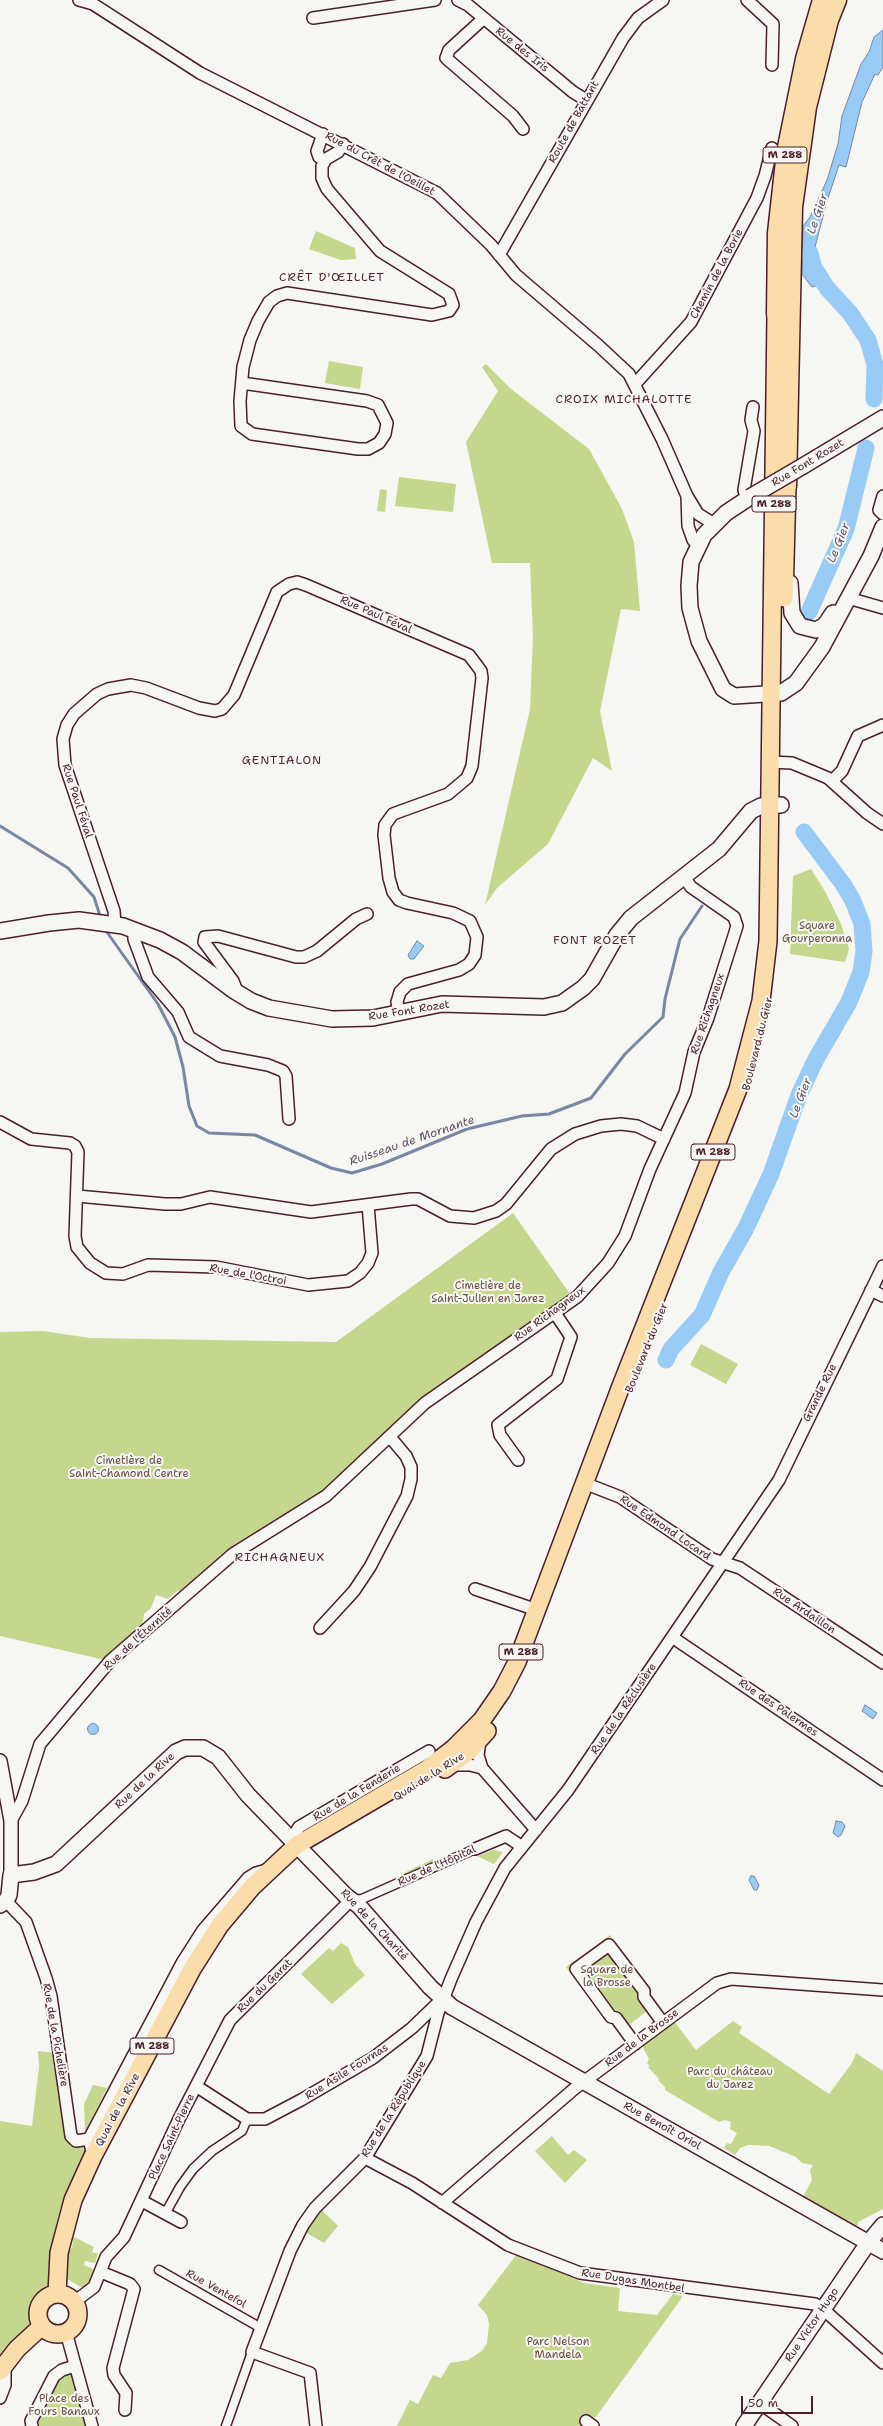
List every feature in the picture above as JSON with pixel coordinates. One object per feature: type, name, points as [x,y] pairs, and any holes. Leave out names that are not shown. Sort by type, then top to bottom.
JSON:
[{"type":"highway","name":"M 288","points":[[776,314],[777,233],[786,152],[805,59],[822,0]]},
{"type":"highway","name":"M 288","points":[[787,486],[793,207],[808,107],[829,20],[837,0]]},
{"type":"main road","name":"M 288","points":[[776,314],[776,694]]},
{"type":"main road","name":"Rue Font Rozet","points":[[714,524],[748,498],[883,418]]},
{"type":"main road","points":[[787,486],[792,613],[800,626],[816,630],[825,625],[854,571],[883,523]]},
{"type":"main road","name":"M 288","points":[[776,694],[787,504]]},
{"type":"main road","points":[[714,524],[698,545],[691,562],[690,608],[693,625],[718,681],[723,690],[734,696],[776,694],[790,689],[806,672],[822,648],[871,556],[883,527]]},
{"type":"main road","points":[[848,598],[854,571]]},
{"type":"main road","name":"Boulevard du Gier","points":[[589,1485],[732,1131],[754,1069],[769,1006],[777,950],[775,805],[776,694]]},
{"type":"main road","name":"Rue Font Rozet","points":[[0,931],[63,921],[106,924],[134,930],[160,940],[182,952],[232,990],[269,1008],[332,1020],[374,1018],[442,1004],[544,1007],[562,1003],[573,997],[592,979],[617,935],[630,918],[718,849],[751,811],[760,806],[775,805]]},
{"type":"main road","name":"Quai de la Rive","points":[[58,2294],[57,2264],[64,2225],[73,2200],[93,2156],[192,1969],[214,1938],[220,1925],[266,1873],[297,1846],[427,1769],[468,1735],[492,1706],[508,1681],[589,1485]]},
{"type":"main road","name":"Quai de la Rive","points":[[214,1938],[226,1930],[297,1846],[452,1765],[481,1739],[506,1705],[521,1679],[589,1485]]},
{"type":"main road","name":"Rue de la Rive","points":[[11,1875],[34,1872],[56,1864],[168,1759],[185,1748],[203,1748],[218,1757],[240,1786],[297,1846]]},
{"type":"main road","name":"Rue de la Charité","points":[[297,1846],[351,1900],[442,2000]]},
{"type":"main road","points":[[3,1900],[11,1875]]},
{"type":"main road","name":"Rue Benoît Oriol","points":[[442,2000],[455,2010],[584,2081],[883,2251]]},
{"type":"main road","name":"Rue Victor Hugo","points":[[744,2426],[758,2402],[823,2308],[868,2243],[883,2225]]},
{"type":"main road","points":[[58,2294],[67,2296],[74,2302],[77,2319],[71,2329],[66,2332],[53,2333],[42,2326],[38,2315],[41,2303],[51,2295],[58,2294]]},
{"type":"main road","points":[[2,2368],[17,2349],[42,2326]]},
{"type":"street","name":"Rue du Crêt de l'Oeillet","points":[[79,0],[93,4],[200,72],[437,193],[535,292],[629,374],[687,496],[698,514],[714,524]]},
{"type":"street","points":[[313,18],[435,0]]},
{"type":"street","name":"Rue des Iris","points":[[458,0],[468,5],[573,92],[586,100]]},
{"type":"street","name":"Route de Battant","points":[[499,255],[586,100],[623,38],[638,18],[663,0]]},
{"type":"street","points":[[747,0],[773,24],[772,65]]},
{"type":"street","points":[[484,19],[449,50],[446,58],[513,116],[523,129]]},
{"type":"street","points":[[323,134],[317,151],[319,157],[324,162]]},
{"type":"street","points":[[242,383],[367,401],[378,405],[387,423],[382,438],[368,449],[333,446],[252,434],[246,430],[239,419],[243,367],[254,329],[270,302],[277,296],[287,293],[432,315],[449,311],[453,305],[453,299],[449,294],[380,251],[324,184],[321,172],[324,162],[341,149],[343,144]]},
{"type":"street","name":"Chemin de la Borie","points":[[635,384],[691,322],[757,198],[766,176],[772,148]]},
{"type":"street","points":[[748,498],[744,490],[754,432],[751,420],[753,407]]},
{"type":"street","points":[[687,496],[688,526],[693,540],[698,545]]},
{"type":"street","points":[[883,496],[879,510],[883,514]]},
{"type":"street","name":"Rue Paul Féval","points":[[106,924],[114,912],[62,752],[63,739],[67,725],[74,714],[97,694],[108,689],[131,685],[146,688],[199,708],[215,711],[222,709],[230,703],[234,695],[272,599],[282,587],[298,582],[468,656],[481,671],[482,678],[472,766],[467,778],[448,794],[393,814],[385,825],[384,835],[389,878],[393,892],[399,900],[462,916],[474,928],[477,946],[475,955],[469,964],[459,970],[408,984],[400,992],[397,1002],[399,1012]]},
{"type":"street","points":[[848,598],[883,608]]},
{"type":"street","points":[[832,781],[842,771],[858,736],[883,725]]},
{"type":"street","points":[[776,762],[808,769],[832,781],[867,813],[883,824]]},
{"type":"street","name":"Rue Richagneux","points":[[257,1540],[326,1496],[425,1403],[577,1297],[594,1282],[625,1236],[688,1084],[694,1052],[708,1018],[737,926],[734,917],[701,895],[684,877]]},
{"type":"street","points":[[232,990],[235,986],[234,981],[204,942],[205,937],[218,936],[296,957],[304,957],[317,952],[356,919],[367,914]]},
{"type":"street","points":[[134,930],[134,939],[148,977],[178,1012],[189,1037],[220,1056],[268,1065],[283,1071],[286,1076],[289,1119]]},
{"type":"street","name":"Rue de l'Octroi","points":[[0,1122],[31,1139],[70,1143],[75,1146],[78,1152],[77,1247],[90,1264],[106,1273],[123,1274],[148,1265],[216,1267],[308,1285],[348,1280],[360,1273],[368,1263],[372,1253],[368,1205]]},
{"type":"street","points":[[77,1196],[165,1204],[180,1204],[210,1197],[311,1212],[418,1199],[450,1216],[474,1218],[496,1211],[506,1204],[551,1149],[575,1134],[601,1126],[621,1124],[637,1126],[664,1139]]},
{"type":"street","name":"Grande Rue","points":[[754,1517],[779,1480],[883,1266]]},
{"type":"street","points":[[871,1290],[883,1296]]},
{"type":"street","points":[[518,1460],[500,1435],[498,1425],[557,1379],[571,1337],[555,1313]]},
{"type":"street","points":[[320,1628],[354,1591],[370,1566],[407,1496],[412,1479],[411,1467],[406,1456],[390,1437]]},
{"type":"street","name":"Rue Edmond Locard","points":[[589,1485],[620,1497],[712,1559],[724,1562]]},
{"type":"street","name":"Rue de la Réclusière","points":[[536,1830],[568,1790],[754,1517]]},
{"type":"street","name":"Rue de l'Éternité","points":[[11,1821],[22,1801],[40,1744],[110,1661],[227,1559],[257,1540]]},
{"type":"street","name":"Rue Ardaillon","points":[[724,1562],[740,1568],[883,1663]]},
{"type":"street","points":[[475,1589],[537,1610]]},
{"type":"street","name":"Rue des Palermes","points":[[672,1637],[883,1780]]},
{"type":"street","points":[[481,1739],[478,1755],[482,1768],[536,1830]]},
{"type":"street","name":"Rue de la Fenderie","points":[[297,1846],[299,1827],[428,1751]]},
{"type":"street","points":[[0,1761],[11,1821],[11,1875]]},
{"type":"street","points":[[452,1765],[470,1764],[482,1768]]},
{"type":"street","name":"Rue de la République","points":[[226,2426],[290,2251],[303,2224],[315,2208],[365,2158],[427,2056],[442,2000],[495,1884],[521,1846],[536,1830]]},
{"type":"street","name":"Rue de l'Hôpital","points":[[351,1900],[362,1899],[506,1836],[521,1846]]},
{"type":"street","points":[[93,2156],[89,2139],[182,1963],[199,1937],[248,1878],[263,1871],[266,1873]]},
{"type":"street","name":"Rue de la Pichelière","points":[[3,1900],[26,1922],[48,1984],[72,2136],[76,2141],[89,2139]]},
{"type":"street","name":"Rue du Garat","points":[[196,2086],[230,2020],[351,1900]]},
{"type":"street","points":[[635,2044],[616,2018],[611,2017],[576,1969],[609,1945],[644,1991],[644,1997],[663,2023]]},
{"type":"street","name":"Rue de la Brosse","points":[[442,2203],[584,2081],[705,1990],[731,1979],[883,1990]]},
{"type":"street","name":"Rue Asile Fournas","points":[[247,2119],[265,2119],[279,2113],[373,2058],[412,2028],[442,2000]]},
{"type":"street","name":"Place Saint-Pierre","points":[[74,2302],[94,2287],[106,2256],[124,2237],[196,2086],[247,2119]]},
{"type":"street","points":[[165,2214],[180,2187],[193,2169],[212,2151],[242,2131],[247,2119]]},
{"type":"street","name":"Rue Dugas Montbel","points":[[365,2158],[412,2183],[508,2245],[580,2274],[810,2303],[823,2308],[883,2363]]},
{"type":"street","points":[[142,2201],[180,2222]]},
{"type":"street","name":"Rue Ventefol","points":[[159,2270],[261,2328]]},
{"type":"street","points":[[101,2272],[130,2284],[134,2290],[113,2368],[114,2375],[126,2393],[125,2410]]},
{"type":"street","points":[[66,2332],[92,2426]]},
{"type":"street","points":[[252,2352],[310,2373],[316,2426]]},
{"type":"street","points":[[32,2426],[31,2421],[54,2376],[62,2370],[75,2366]]},
{"type":"street","points":[[0,2398],[5,2385],[2,2368]]},
{"type":"street","points":[[758,2402],[792,2426]]},
{"type":"green space","points":[[316,231],[355,248],[356,259],[341,260],[309,249]]},
{"type":"green space","points":[[329,361],[363,367],[360,389],[325,383]]},
{"type":"green space","points":[[486,364],[511,389],[589,449],[622,509],[634,542],[640,611],[621,609],[600,711],[612,771],[593,758],[548,844],[497,888],[485,905],[530,709],[533,638],[530,563],[492,563],[466,442],[498,391],[482,367]]},
{"type":"green space","points":[[399,477],[456,484],[453,512],[395,506]]},
{"type":"green space","points":[[380,489],[387,490],[385,512],[377,511]]},
{"type":"green space","name":"Square Gourperonna","points":[[811,869],[826,893],[841,924],[849,949],[845,962],[790,954],[793,876]]},
{"type":"green space","name":"Cimetière de Saint-Chamond Centre","points":[[513,1213],[570,1294],[454,1378],[343,1479],[182,1595],[178,1590],[168,1599],[156,1595],[151,1608],[144,1614],[142,1629],[105,1660],[0,1636],[0,1332],[43,1331],[90,1338],[336,1342]]},
{"type":"green space","points":[[701,1344],[738,1364],[726,1384],[690,1365]]},
{"type":"green space","points":[[494,1850],[503,1852],[494,1864],[477,1856]]},
{"type":"green space","points":[[433,1859],[435,1863],[401,1879],[400,1875]]},
{"type":"green space","name":"Square de la Brosse","points":[[610,1935],[652,1990],[648,1993],[656,2004],[620,2032],[611,2020],[608,2023],[566,1967]]},
{"type":"green space","points":[[341,1943],[348,1947],[355,1964],[365,1975],[332,2004],[301,1974],[329,1948],[333,1951]]},
{"type":"green space","name":"Parc du château du Jarez","points":[[674,2021],[696,2050],[733,2021],[742,2027],[739,2033],[829,2094],[852,2063],[856,2053],[883,2071],[883,2209],[858,2222],[858,2225],[855,2226],[803,2197],[812,2180],[810,2170],[813,2165],[802,2163],[796,2157],[769,2146],[748,2145],[740,2148],[735,2155],[724,2148],[727,2143],[731,2144],[737,2133],[730,2129],[731,2122],[725,2120],[719,2122],[665,2090],[665,2087],[648,2067],[650,2066],[647,2063],[649,2059],[642,2046]]},
{"type":"green space","points":[[38,2051],[55,2053],[69,2138],[86,2144],[86,2153],[66,2203],[61,2206],[52,2245],[55,2248],[49,2285],[33,2304],[29,2325],[0,2362],[0,2121],[32,2126],[39,2067]]},
{"type":"green space","points":[[93,2085],[107,2088],[85,2132],[84,2104]]},
{"type":"green space","points":[[552,2136],[568,2155],[574,2150],[587,2160],[565,2183],[535,2151]]},
{"type":"green space","points":[[321,2209],[338,2226],[324,2243],[305,2232]]},
{"type":"green space","points":[[74,2237],[94,2247],[92,2252],[98,2254],[95,2263],[85,2261],[84,2265],[93,2269],[86,2287],[83,2288],[67,2279],[68,2251],[72,2248]]},
{"type":"green space","name":"Parc Nelson Mandela","points":[[517,2254],[584,2283],[620,2288],[618,2311],[657,2315],[673,2294],[682,2296],[596,2417],[590,2418],[585,2426],[397,2426],[410,2400],[418,2404],[433,2375],[441,2378],[450,2363],[468,2360],[482,2351],[487,2343],[489,2324],[487,2315],[478,2305]]},
{"type":"green space","name":"Place des Fours Banaux","points":[[75,2366],[92,2426],[32,2426],[54,2376]]},
{"type":"water","points":[[883,30],[883,67],[878,75],[875,74],[862,102],[846,167],[839,165],[827,201],[814,251],[814,262],[822,284],[812,287],[802,274],[803,226],[810,217],[827,180],[838,144],[842,116],[861,64],[869,52],[874,37]]},
{"type":"water","points":[[417,941],[424,946],[414,959],[410,959],[408,955]]},
{"type":"water","points":[[865,1705],[877,1713],[873,1719],[862,1711]]},
{"type":"water","points":[[93,1723],[97,1725],[99,1729],[97,1733],[93,1735],[89,1733],[87,1729],[89,1725]]},
{"type":"water","points":[[836,1821],[842,1822],[845,1826],[841,1835],[838,1837],[833,1833]]},
{"type":"water","points":[[751,1876],[754,1876],[759,1885],[757,1890],[754,1890],[749,1880]]},
{"type":"waterway","name":"Le Gier","points":[[810,253],[813,266],[827,288],[850,313],[868,340],[875,365],[874,399]]},
{"type":"waterway","name":"Le Gier","points":[[809,612],[846,529],[866,448]]},
{"type":"waterway","name":"Ruisseau de Mornante","points":[[0,826],[68,868],[94,897],[101,919]]},
{"type":"waterway","name":"Le Gier","points":[[666,1360],[671,1349],[702,1315],[721,1272],[746,1228],[771,1174],[799,1095],[816,1059],[849,1002],[861,972],[864,951],[862,924],[853,901],[843,884],[804,832]]},
{"type":"waterway","name":"Ruisseau de Mornante","points":[[104,928],[158,1004],[175,1037],[183,1067],[189,1106],[197,1126],[209,1133],[255,1135],[331,1168],[352,1173],[382,1164],[467,1129],[522,1116],[549,1114],[591,1098],[625,1054],[663,1017],[665,999],[680,939],[702,906]]},
{"type":"district","name":"CRÊT D'ŒILLET","points":[[332,278]]},
{"type":"district","name":"CROIX MICHALOTTE","points":[[624,400]]},
{"type":"district","name":"GENTIALON","points":[[282,761]]},
{"type":"district","name":"FONT ROZET","points":[[595,941]]},
{"type":"district","name":"RICHAGNEUX","points":[[280,1558]]},
{"type":"park label","name":"Cimetière de Saint-Julien en Jarez","points":[[488,1292]]}]
